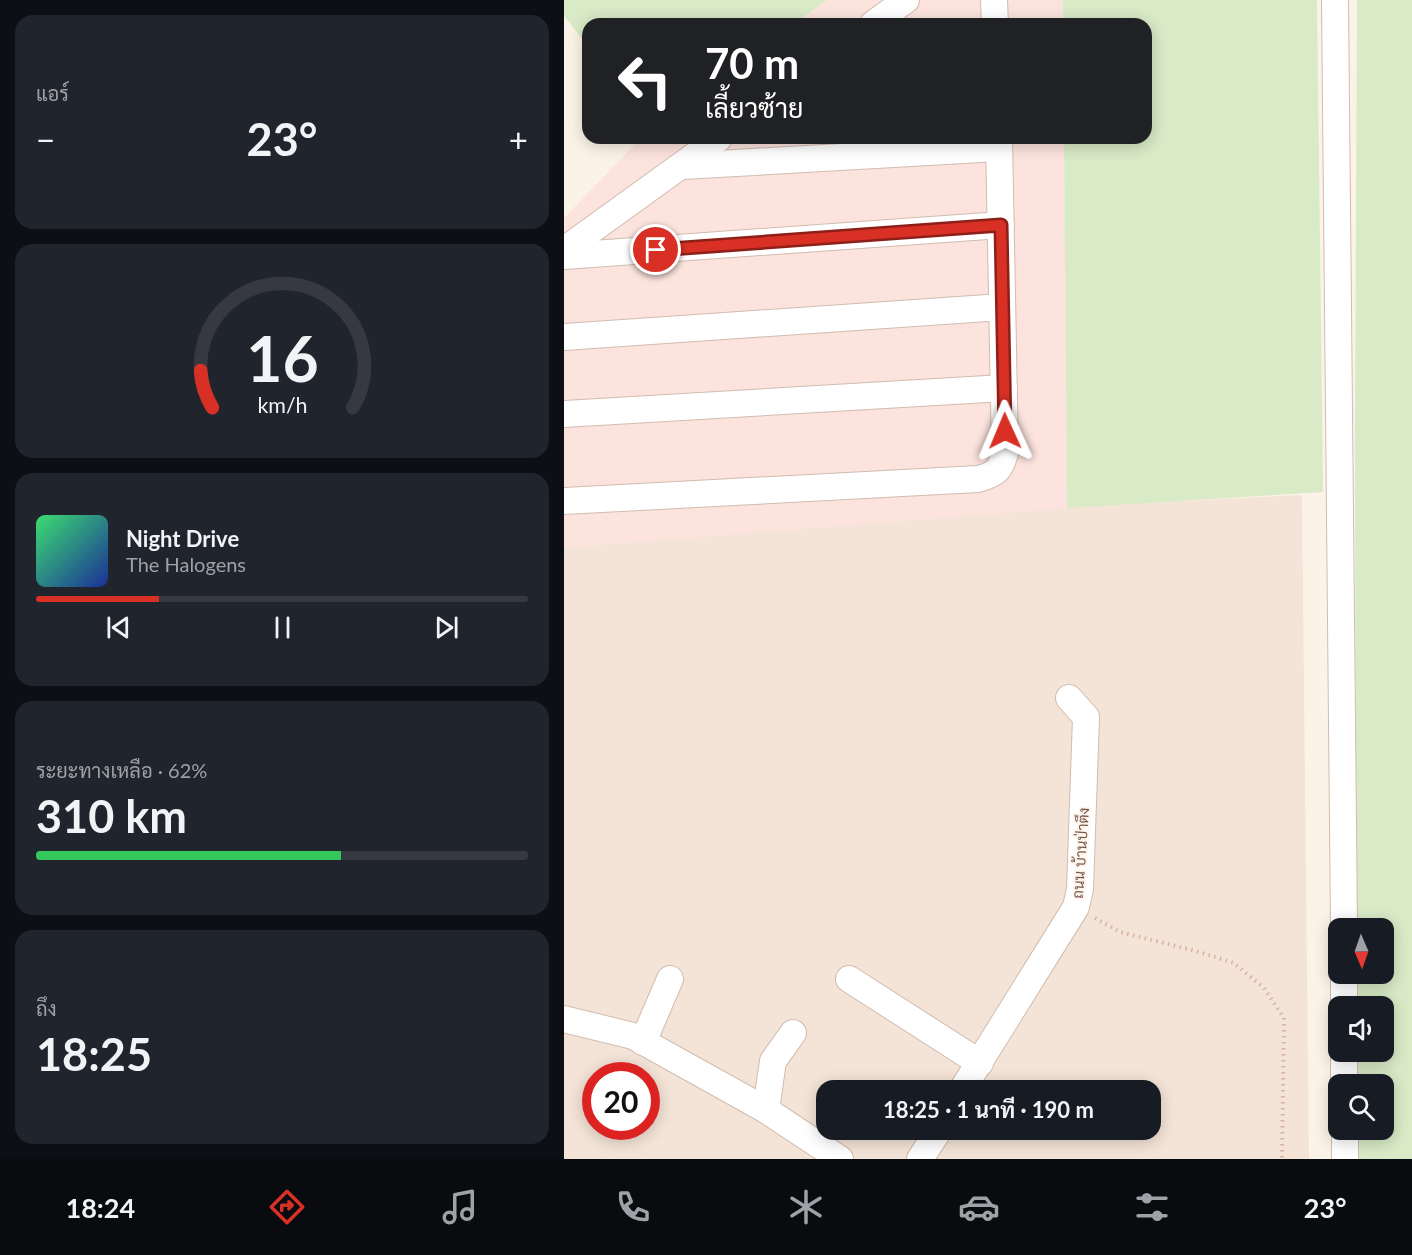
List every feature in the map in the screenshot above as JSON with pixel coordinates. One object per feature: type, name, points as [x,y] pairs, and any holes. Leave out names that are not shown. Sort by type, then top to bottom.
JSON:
[{"type":"street","points":[[881,18],[906,0]]},
{"type":"street","points":[[994,0],[995,18]]},
{"type":"street","points":[[1335,0],[1344,918]]},
{"type":"street","points":[[564,250],[711,144]]},
{"type":"street","points":[[682,165],[985,144]]},
{"type":"street","points":[[564,501],[978,479],[993,475],[1002,465],[1005,453],[999,144]]},
{"type":"street","points":[[564,256],[1001,225]]},
{"type":"street","points":[[564,337],[1002,307]]},
{"type":"street","points":[[564,414],[1004,388]]},
{"type":"street","name":"ถนน บ้านป่าตึง","points":[[968,1080],[1076,907],[1080,889],[1086,717],[1069,698]]},
{"type":"street","points":[[638,1039],[669,979]]},
{"type":"street","points":[[849,979],[980,1062]]},
{"type":"street","points":[[564,1019],[638,1039],[766,1110],[840,1159]]},
{"type":"street","points":[[766,1110],[773,1061],[793,1033]]},
{"type":"street","points":[[920,1159],[932,1140]]},
{"type":"street","points":[[1345,1140],[1345,1159]]},
{"type":"path","points":[[1076,907],[1120,932],[1197,951],[1234,963],[1264,988],[1284,1018],[1282,1159]]},
{"type":"shaded area","points":[[827,0],[1063,0],[1063,18],[802,18]]},
{"type":"shaded area","points":[[635,144],[1064,144],[1067,508],[564,548],[564,218]]},
{"type":"shaded area","points":[[1302,495],[1309,1159],[564,1159],[564,532]]},
{"type":"green space","points":[[564,0],[827,0],[802,18],[582,18],[582,38],[564,16]]},
{"type":"green space","points":[[1063,0],[1317,0],[1323,492],[1067,508],[1064,144],[1152,144],[1152,18],[1063,18]]},
{"type":"green space","points":[[1357,0],[1412,0],[1412,1159],[1359,1159],[1358,1140],[1394,1140],[1394,1074],[1357,1074],[1357,1062],[1394,1062],[1394,996],[1356,996],[1356,984],[1394,984],[1394,918],[1356,918]]},
{"type":"route","points":[[656,250],[1001,225],[1005,431]]}]
